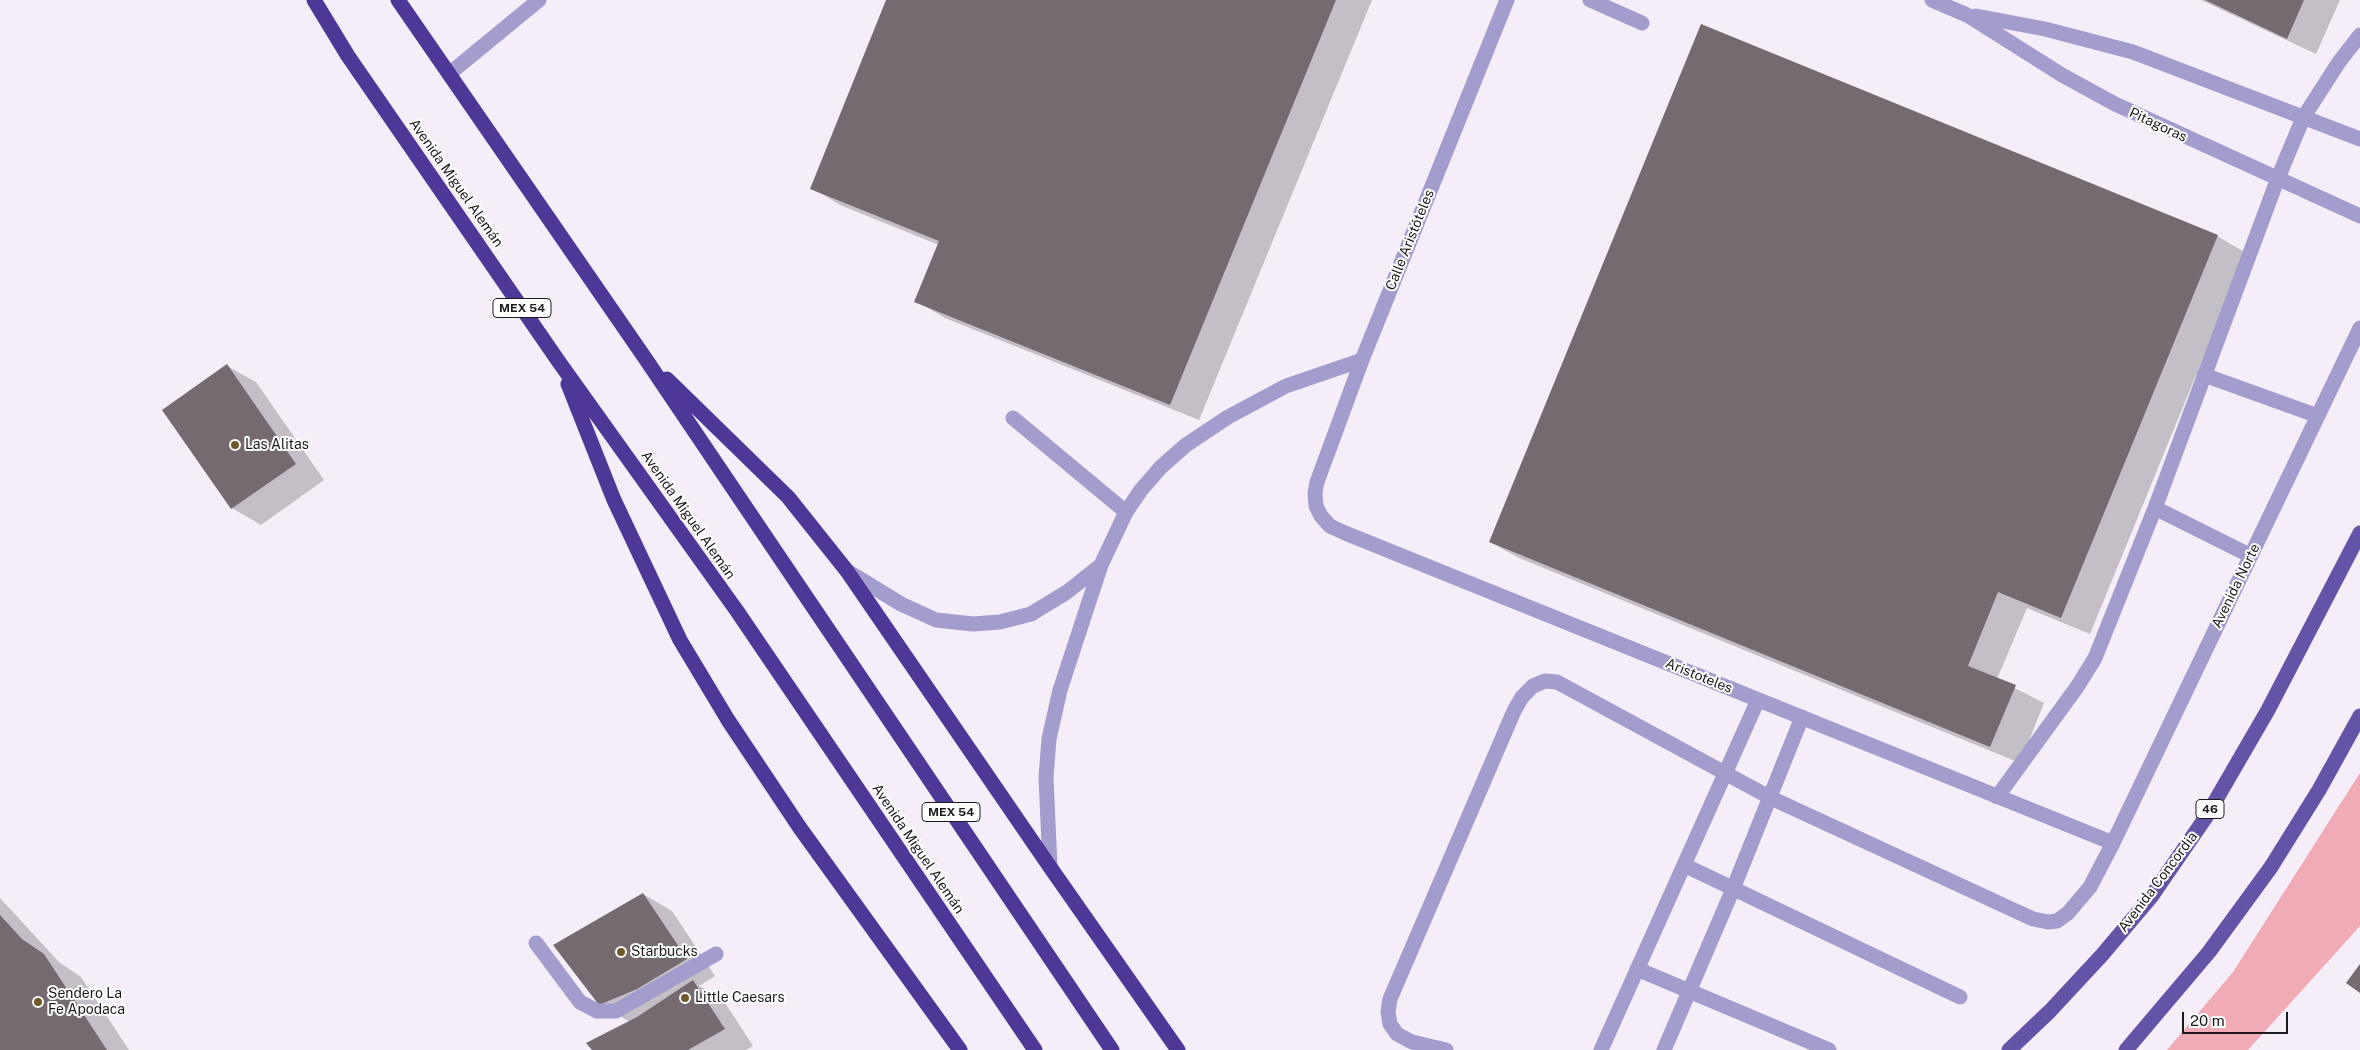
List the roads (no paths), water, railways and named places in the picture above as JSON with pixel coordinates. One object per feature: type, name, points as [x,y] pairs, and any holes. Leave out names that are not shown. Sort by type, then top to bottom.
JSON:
[{"type":"highway","name":"Avenida Miguel Alemán","points":[[314,0],[348,56],[559,362],[737,611],[1035,1050]]},
{"type":"highway","name":"MEX 54","points":[[398,0],[645,358],[1112,1050]]},
{"type":"highway","points":[[645,358],[788,497],[847,571],[1178,1050]]},
{"type":"highway","points":[[559,362],[614,500],[680,640],[728,720],[800,828],[960,1050]]},
{"type":"main road","name":"Avenida Concordia","points":[[2009,1050],[2050,1011],[2102,955],[2151,897],[2206,817],[2268,710],[2360,533]]},
{"type":"main road","points":[[2126,1050],[2209,952],[2271,867],[2319,790],[2360,716]]},
{"type":"lane","points":[[449,74],[539,0]]},
{"type":"lane","name":"Calle Aristóteles","points":[[1318,482],[1362,360],[1508,0]]},
{"type":"lane","points":[[1590,0],[1642,23]]},
{"type":"lane","name":"Pitagoras","points":[[1932,0],[1967,14],[2062,75],[2115,104],[2180,136],[2360,216]]},
{"type":"lane","name":"Pitagoras","points":[[1967,14],[2045,29],[2133,52],[2360,139]]},
{"type":"lane","points":[[1997,797],[2077,687],[2095,658],[2155,508],[2278,178],[2304,118],[2339,62],[2360,35]]},
{"type":"lane","name":"Avenida Norte","points":[[1446,1050],[1412,1042],[1397,1034],[1390,1024],[1388,1012],[1390,999],[1514,711],[1522,697],[1533,686],[1545,681],[1557,682],[1771,798],[2041,921],[2057,921],[2068,913],[2090,887],[2113,843],[2360,328]]},
{"type":"lane","points":[[1050,867],[1046,777],[1049,739],[1060,690],[1101,565],[1126,512],[1140,490],[1160,467],[1186,445],[1221,422],[1286,386],[1362,360]]},
{"type":"lane","points":[[2204,375],[2318,416]]},
{"type":"lane","points":[[1013,418],[1126,512]]},
{"type":"lane","name":"Aristoteles","points":[[1318,482],[1315,492],[1316,506],[1321,516],[1330,526],[2113,843]]},
{"type":"lane","points":[[2155,508],[2250,556]]},
{"type":"lane","points":[[847,571],[901,604],[936,620],[972,624],[1000,622],[1032,614],[1067,592],[1101,565]]},
{"type":"lane","points":[[1601,1050],[1758,700]]},
{"type":"lane","points":[[1664,1050],[1771,798],[1802,717]]},
{"type":"lane","points":[[1684,865],[1960,997]]},
{"type":"lane","points":[[536,942],[580,1002],[597,1011],[616,1011],[716,954]]},
{"type":"lane","points":[[1637,969],[1829,1050]]},
{"type":"place","name":"Las Alitas","points":[[235,445]]},
{"type":"place","name":"Starbucks","points":[[621,952]]},
{"type":"place","name":"Little Caesars","points":[[685,998]]},
{"type":"place","name":"Sendero La Fe Apodaca","points":[[38,1002]]}]
